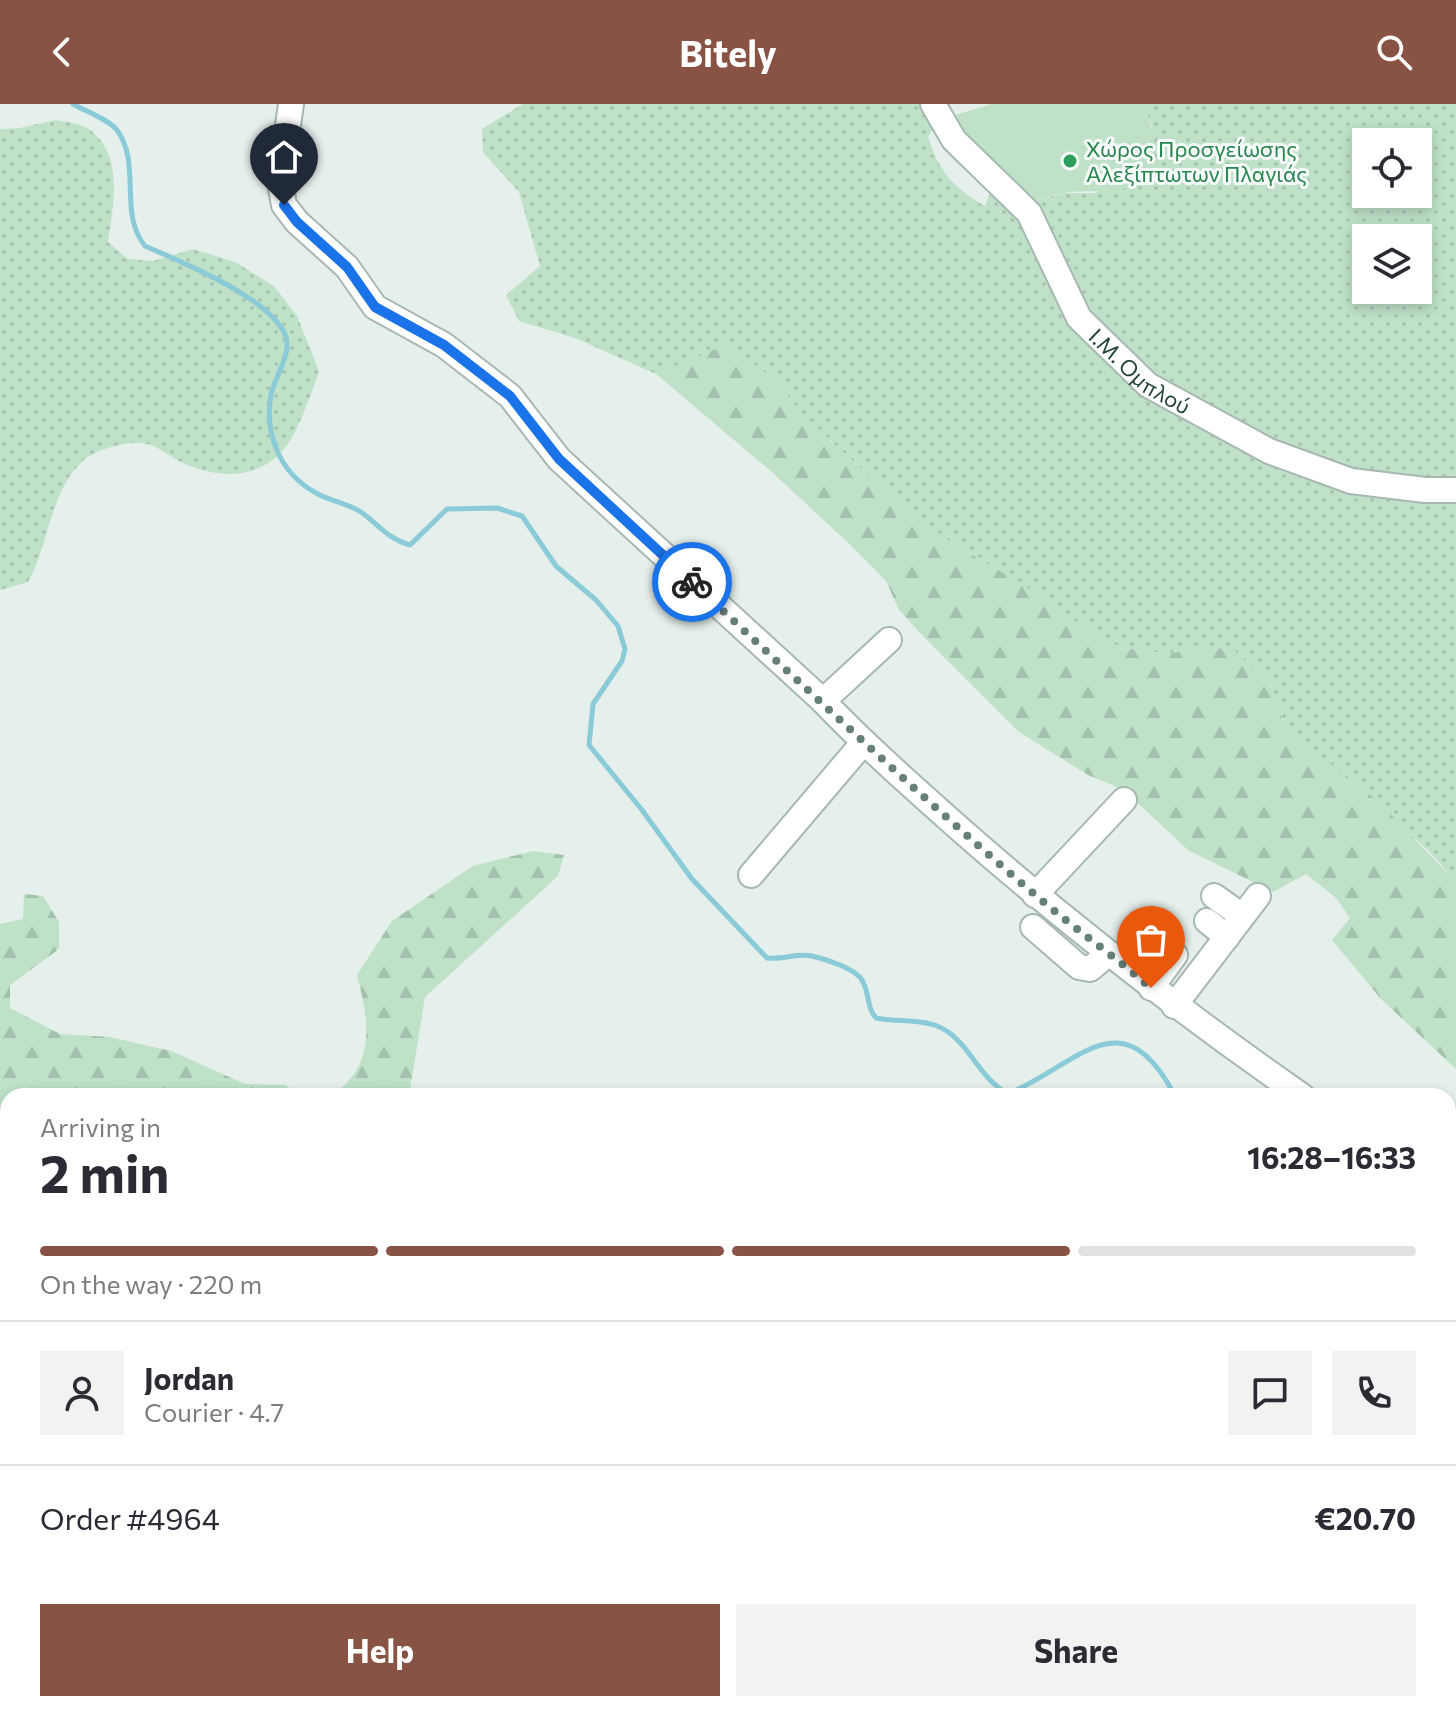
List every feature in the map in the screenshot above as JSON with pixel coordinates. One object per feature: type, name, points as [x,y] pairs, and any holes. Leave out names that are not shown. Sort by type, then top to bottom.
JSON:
[{"type":"street","points":[[291,104],[280,182],[284,205],[297,222],[347,267],[375,307],[444,345],[510,396],[559,459],[823,701],[863,743],[1035,895],[1108,954],[1179,1010],[1291,1088]]},
{"type":"street","name":"Ι.Μ. Ομπλού","points":[[933,104],[954,140],[1029,213],[1079,318],[1148,385],[1269,451],[1351,481],[1425,490],[1456,490]]},
{"type":"street","points":[[823,701],[889,640]]},
{"type":"street","points":[[751,875],[863,743]]},
{"type":"street","points":[[1035,895],[1124,800]]},
{"type":"street","points":[[1214,896],[1242,916]]},
{"type":"street","points":[[1179,1010],[1258,896]]},
{"type":"street","points":[[1207,921],[1227,937]]},
{"type":"street","points":[[1033,927],[1079,967],[1090,969],[1108,954]]},
{"type":"street","points":[[1151,988],[1175,955]]},
{"type":"street","points":[[1179,1010],[1217,970]]},
{"type":"green space","points":[[523,104],[926,104],[934,128],[928,137],[949,178],[985,206],[992,188],[1014,209],[1078,327],[1266,459],[1325,485],[1383,496],[1456,500],[1456,882],[1428,850],[1285,727],[1271,684],[1204,646],[1169,654],[1122,648],[1079,624],[1019,582],[953,544],[895,500],[801,413],[778,383],[729,345],[656,374],[575,338],[519,321],[506,295],[540,266],[519,192],[483,152],[482,129]]},
{"type":"green space","name":"Χώρος Προσγείωσης Αλεξίπτωτων Πλαγιάς","points":[[992,104],[1143,104],[1153,135],[1153,164],[1146,177],[1136,185],[1108,191],[1063,193],[1032,202],[955,127],[955,115]]},
{"type":"green space","points":[[1143,104],[1456,104],[1456,481],[1371,475],[1302,454],[1224,418],[1186,396],[1121,349],[1098,325],[1070,282],[1032,202],[1064,193],[1096,193],[1153,128]]},
{"type":"green space","points":[[56,120],[87,128],[99,138],[107,151],[114,181],[108,242],[128,259],[153,261],[193,249],[235,262],[274,286],[297,316],[319,371],[291,439],[280,453],[255,470],[226,474],[210,472],[140,443],[113,446],[83,461],[63,487],[28,582],[0,590],[0,129]]},
{"type":"green space","points":[[728,344],[778,383],[801,413],[895,500],[953,544],[1019,582],[1079,624],[1122,648],[1169,654],[1204,646],[1235,651],[1271,684],[1285,727],[1378,801],[1456,882],[1456,1069],[1381,999],[1332,940],[1350,918],[1336,898],[1306,874],[1273,892],[1188,850],[1124,790],[1088,775],[1019,732],[899,610],[886,581],[845,540],[772,472],[656,374]]},
{"type":"green space","points":[[533,851],[564,855],[558,876],[425,997],[410,1088],[341,1088],[356,1070],[366,1041],[357,975],[392,921],[473,866]]},
{"type":"green space","points":[[24,894],[43,896],[59,922],[59,949],[10,985],[10,1008],[60,1034],[110,1037],[171,1051],[245,1084],[285,1085],[290,1088],[0,1088],[0,924],[23,919]]},
{"type":"waterway","points":[[73,104],[113,126],[124,143],[130,173],[133,219],[145,246],[245,295],[277,323],[286,337],[287,351],[273,388],[269,410],[277,452],[293,475],[316,493],[356,509],[390,535],[410,545],[447,509],[497,508],[522,516],[556,566],[596,600],[618,626],[625,649],[622,661],[593,704],[589,745],[642,810],[692,879],[767,958],[812,956],[848,969],[863,982],[876,1018],[923,1022],[948,1032],[999,1088]]},
{"type":"waterway","points":[[1020,1088],[1078,1055],[1098,1046],[1118,1043],[1137,1049],[1156,1066],[1170,1088]]},
{"type":"way so far","points":[[692,582],[823,701],[863,743],[1035,895],[1151,988]]},
{"type":"place","name":"Χώρος Προσγείωσης Αλεξίπτωτων Πλαγιάς","points":[[1070,161]]},
{"type":"route","points":[[284,205],[297,222],[347,267],[375,307],[444,345],[510,396],[559,459],[692,582]]}]
